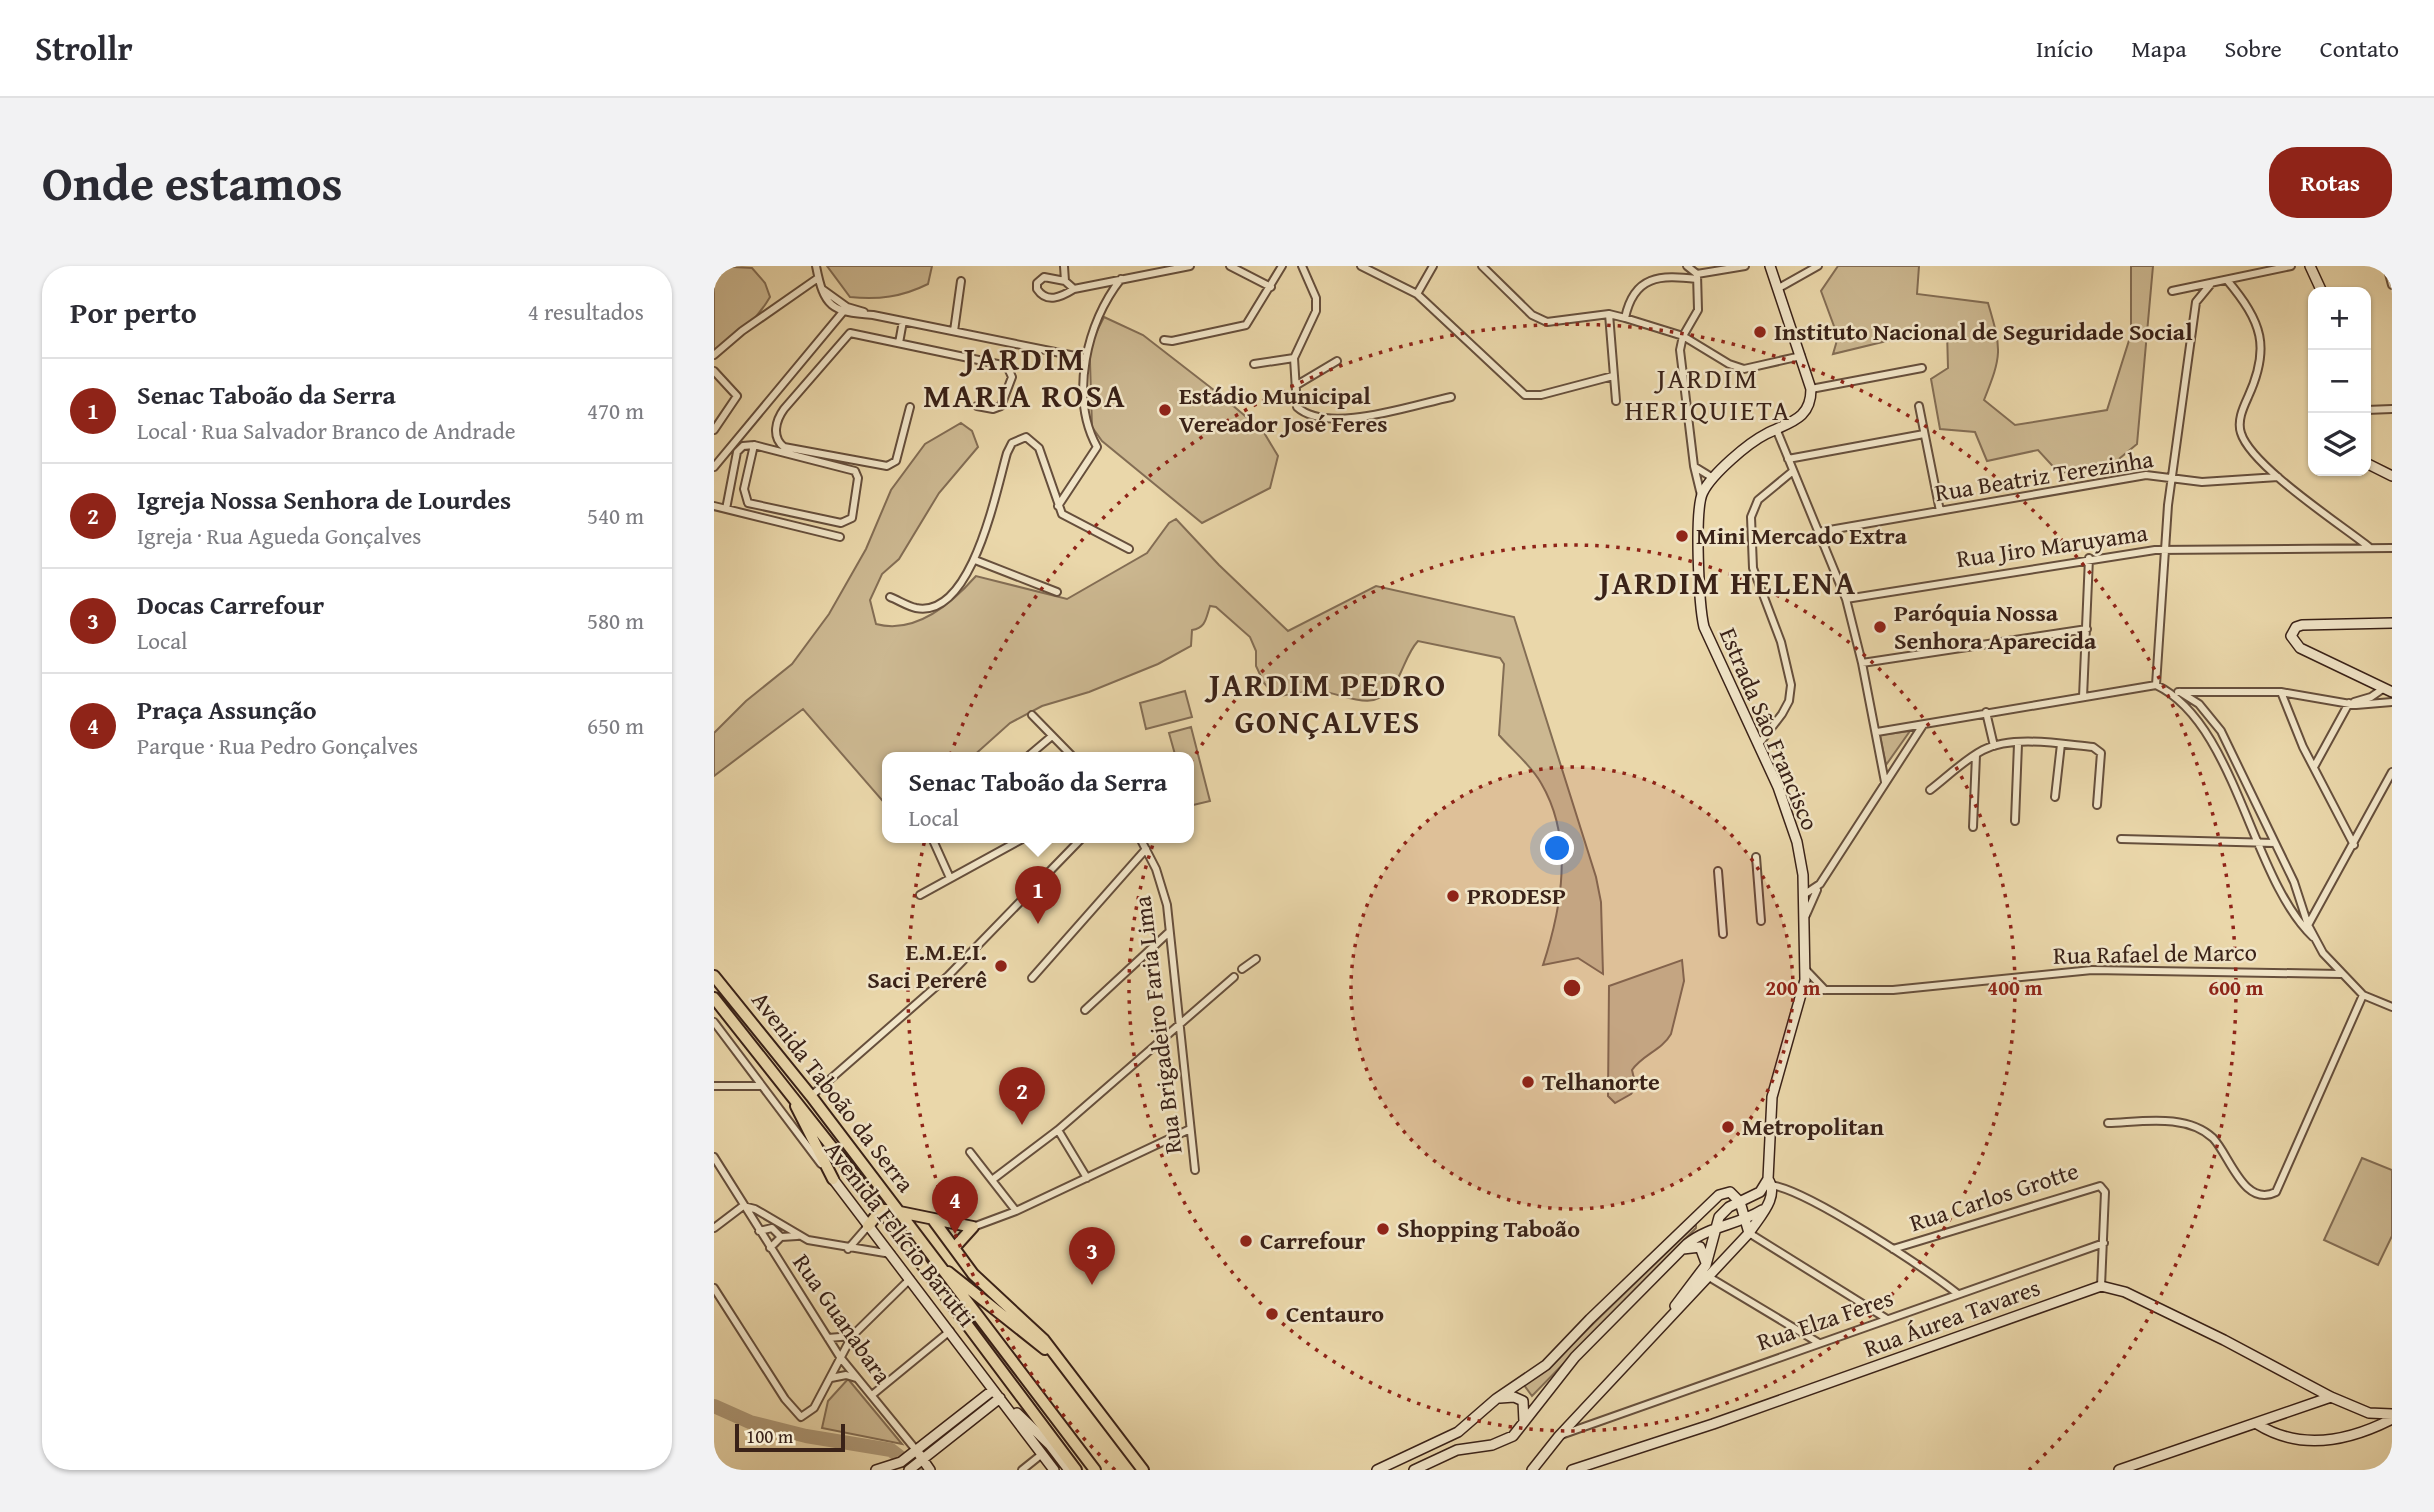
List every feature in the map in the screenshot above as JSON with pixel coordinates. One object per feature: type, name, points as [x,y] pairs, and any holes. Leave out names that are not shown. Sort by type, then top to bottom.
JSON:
[{"type":"highway","name":"Avenida Taboão da Serra","points":[[714,976],[899,1210],[1095,1470]]},
{"type":"highway","name":"Avenida Taboão da Serra","points":[[714,998],[881,1210],[1076,1470]]},
{"type":"highway","points":[[793,1096],[804,1126],[833,1179]]},
{"type":"highway","points":[[869,1226],[881,1210],[899,1210],[934,1221],[973,1227]]},
{"type":"highway","points":[[934,1221],[973,1274],[1030,1325],[1143,1470]]},
{"type":"highway","points":[[954,1248],[973,1227]]},
{"type":"highway","points":[[941,1268],[958,1278],[1061,1362]]},
{"type":"main road","points":[[1701,495],[1713,478],[1744,449],[1805,413],[1810,404],[1811,389],[1802,356],[1770,266]]},
{"type":"main road","points":[[2309,266],[2320,287]]},
{"type":"main road","points":[[2371,466],[2392,476]]},
{"type":"main road","name":"Estrada São Francisco","points":[[1532,1470],[1559,1436],[1749,1233],[1772,1197],[1769,1183],[1772,1097],[1805,969],[1805,894],[1790,819],[1759,744],[1708,637],[1700,612],[1701,495]]},
{"type":"main road","points":[[2388,690],[2300,648],[2291,636],[2295,627],[2302,625],[2392,623]]},
{"type":"main road","name":"Avenida Felício Barutti","points":[[833,1179],[1054,1470]]},
{"type":"main road","points":[[1714,1228],[1724,1211],[1769,1183]]},
{"type":"main road","points":[[1377,1470],[1458,1432],[1496,1399],[1546,1365],[1714,1199],[1730,1192],[1740,1202],[1749,1233]]},
{"type":"main road","points":[[1414,1470],[1457,1450],[1504,1442],[1524,1424],[1575,1357],[1695,1237],[1714,1228],[1746,1220],[1766,1207]]},
{"type":"main road","name":"Estrada São Francisco","points":[[1669,1316],[1706,1265],[1714,1228]]},
{"type":"main road","points":[[1682,1250],[1700,1247],[1706,1265],[1705,1272],[1709,1277]]},
{"type":"main road","points":[[2101,1286],[2125,1292],[2224,1340],[2331,1397],[2369,1413],[2392,1416]]},
{"type":"main road","name":"Rua Áurea Tavares","points":[[1572,1470],[1713,1424],[2101,1286]]},
{"type":"main road","points":[[909,1470],[917,1455],[961,1414],[993,1390]]},
{"type":"main road","points":[[1496,1399],[1514,1397],[1523,1401],[1526,1414],[1524,1424]]},
{"type":"main road","points":[[2119,1470],[2331,1397]]},
{"type":"main road","points":[[876,1470],[899,1465],[917,1455],[968,1423],[1000,1398]]},
{"type":"main road","points":[[1007,1406],[1050,1445],[1069,1470]]},
{"type":"main road","points":[[970,1407],[972,1413],[978,1416]]},
{"type":"main road","points":[[961,1414],[968,1416],[968,1423]]},
{"type":"main road","points":[[2257,1424],[2277,1436],[2314,1441],[2352,1436],[2392,1416]]},
{"type":"main road","points":[[917,1455],[930,1470]]},
{"type":"street","points":[[816,266],[820,288],[828,303],[873,315],[1085,358]]},
{"type":"street","points":[[1064,266],[1065,281]]},
{"type":"street","points":[[1074,289],[1065,281],[1044,277],[1037,283],[1037,289],[1044,297],[1055,298],[1074,289],[1189,266]]},
{"type":"street","points":[[1230,266],[1271,287]]},
{"type":"street","points":[[1164,340],[1172,341],[1246,325],[1282,266]]},
{"type":"street","points":[[1302,266],[1316,298],[1317,311],[1294,358],[1297,407],[1305,415],[1338,419],[1451,397]]},
{"type":"street","points":[[1361,266],[1417,294],[1525,395],[1541,395],[1613,376]]},
{"type":"street","points":[[1380,274],[1384,266]]},
{"type":"street","points":[[1417,294],[1433,266]]},
{"type":"street","points":[[1482,266],[1540,320],[1559,322],[1609,314],[1683,336],[1729,364],[1744,369],[1802,356]]},
{"type":"street","points":[[1687,266],[1697,277],[1698,310],[1683,336],[1681,362],[1694,466],[1701,495]]},
{"type":"street","points":[[1625,318],[1636,289],[1652,279],[1697,277],[1745,266]]},
{"type":"street","points":[[1779,288],[1818,266]]},
{"type":"street","points":[[2172,291],[2291,266]]},
{"type":"street","points":[[2386,266],[2392,285]]},
{"type":"street","points":[[714,355],[742,331],[818,278]]},
{"type":"street","points":[[1058,506],[1097,447],[1087,424],[1085,358],[1095,328],[1121,279]]},
{"type":"street","points":[[2227,280],[2256,324],[2263,349],[2261,365],[2239,420],[2240,433],[2247,446],[2278,477],[2369,547]]},
{"type":"street","points":[[954,331],[961,281]]},
{"type":"street","points":[[2156,684],[2164,550],[2196,302],[2210,285]]},
{"type":"street","points":[[714,467],[846,309]]},
{"type":"street","points":[[1609,314],[1616,401]]},
{"type":"street","points":[[899,343],[903,321]]},
{"type":"street","points":[[910,407],[896,461],[887,466],[784,447],[777,436],[777,419],[784,408],[847,334],[855,333],[1007,366],[1012,377],[1002,406],[993,409],[977,406]]},
{"type":"street","points":[[1254,364],[1294,358]]},
{"type":"street","points":[[1295,386],[1337,360]]},
{"type":"street","points":[[1811,389],[1922,368]]},
{"type":"street","points":[[714,372],[737,396],[714,430]]},
{"type":"street","points":[[1919,406],[1940,511]]},
{"type":"street","points":[[2371,410],[2392,410]]},
{"type":"street","points":[[1776,430],[1846,599],[1877,732],[1885,782]]},
{"type":"street","points":[[1788,459],[1924,434]]},
{"type":"street","points":[[890,597],[917,608],[934,606],[948,598],[975,560],[1007,453],[1012,443],[1026,437],[1039,448],[1058,506],[1069,520],[1129,549]]},
{"type":"street","points":[[726,509],[737,453],[743,446],[754,444],[855,471],[858,478],[852,518],[841,523],[748,503],[744,489],[754,444]]},
{"type":"street","points":[[1694,466],[1713,478]]},
{"type":"street","points":[[1759,744],[1782,714],[1789,701],[1791,685],[1781,642],[1753,568],[1751,517],[1758,500],[1793,471]]},
{"type":"street","name":"Rua Beatriz Terezinha","points":[[1818,532],[2147,475],[2202,482],[2278,477]]},
{"type":"street","points":[[714,506],[840,537]]},
{"type":"street","name":"Rua Jiro Maruyama","points":[[1846,599],[2089,558],[2164,550],[2392,548]]},
{"type":"street","points":[[2083,697],[2089,558]]},
{"type":"street","points":[[975,560],[1057,592]]},
{"type":"street","points":[[1862,663],[2087,629]]},
{"type":"street","points":[[1877,732],[2156,684],[2178,694],[2199,704],[2221,731],[2294,882],[2307,928]]},
{"type":"street","points":[[2314,767],[2349,703],[2388,690]]},
{"type":"street","points":[[2178,694],[2281,692],[2349,703],[2392,702]]},
{"type":"street","points":[[2281,692],[2314,767],[2354,845]]},
{"type":"street","points":[[2178,694],[2202,727],[2259,842],[2313,937],[2341,974],[2363,995],[2392,1007]]},
{"type":"street","points":[[1986,712],[1994,746]]},
{"type":"street","points":[[1032,715],[1068,752]]},
{"type":"street","points":[[2202,727],[2212,720]]},
{"type":"street","points":[[1805,917],[1819,886],[1923,725]]},
{"type":"street","points":[[1033,752],[1052,736]]},
{"type":"street","points":[[2015,821],[2018,744]]},
{"type":"street","points":[[2056,797],[2061,744]]},
{"type":"street","points":[[1930,790],[1976,755],[1994,746],[2061,744],[2093,747],[2101,753],[2097,805]]},
{"type":"street","points":[[1973,827],[1976,755]]},
{"type":"street","points":[[2307,928],[2392,772]]},
{"type":"street","points":[[2121,839],[2276,843]]},
{"type":"street","points":[[935,843],[950,878]]},
{"type":"street","points":[[920,895],[1015,843]]},
{"type":"street","points":[[811,1096],[948,976],[1077,843]]},
{"type":"street","name":"Rua Brigadeiro Faria Lima","points":[[1143,843],[1163,888],[1195,1170]]},
{"type":"street","points":[[1032,978],[1146,849]]},
{"type":"street","points":[[1756,857],[1761,921]]},
{"type":"street","points":[[1718,871],[1723,934]]},
{"type":"street","points":[[1803,875],[1819,886]]},
{"type":"street","points":[[1805,894],[1819,886]]},
{"type":"street","points":[[1085,1010],[1168,933]]},
{"type":"street","points":[[1242,969],[1256,959]]},
{"type":"street","points":[[1805,969],[1826,991]]},
{"type":"street","name":"Rua Rafael de Marco","points":[[1801,990],[1893,990],[2103,969],[2341,974]]},
{"type":"street","points":[[992,1180],[1058,1130],[1234,977]]},
{"type":"street","points":[[2108,1123],[2174,1121],[2193,1127],[2214,1139],[2250,1191],[2262,1196],[2276,1192],[2363,995]]},
{"type":"street","name":"Avenida Felício Barutti","points":[[714,1022],[833,1179]]},
{"type":"street","points":[[714,1086],[761,1086]]},
{"type":"street","points":[[973,1227],[1016,1211],[1190,1129]]},
{"type":"street","points":[[1058,1130],[1087,1178]]},
{"type":"street","points":[[970,1152],[1016,1211]]},
{"type":"street","name":"Rua Guanabara","points":[[714,1157],[840,1357],[917,1455]]},
{"type":"street","points":[[1769,1183],[1804,1198],[1893,1249],[1928,1270],[1958,1294]]},
{"type":"street","name":"Rua Carlos Grotte","points":[[1893,1249],[2092,1186],[2100,1186],[2105,1192],[2104,1243]]},
{"type":"street","points":[[714,1228],[743,1206],[755,1209],[774,1225],[799,1236],[848,1248],[891,1254]]},
{"type":"street","points":[[759,1231],[774,1225]]},
{"type":"street","points":[[774,1225],[781,1237]]},
{"type":"street","points":[[848,1248],[869,1226]]},
{"type":"street","points":[[1749,1233],[1887,1319]]},
{"type":"street","points":[[770,1248],[781,1237],[799,1236]]},
{"type":"street","points":[[2101,1286],[2104,1243]]},
{"type":"street","name":"Rua Elza Feres","points":[[1559,1436],[2104,1243]]},
{"type":"street","points":[[1709,1277],[1819,1343]]},
{"type":"street","points":[[714,1288],[794,1412],[801,1417],[811,1413],[852,1336],[910,1279]]},
{"type":"street","points":[[872,1395],[950,1331]]},
{"type":"street","points":[[828,1338],[852,1336]]},
{"type":"street","points":[[831,1378],[846,1375],[857,1378]]},
{"type":"street","points":[[1022,1470],[1042,1454]]},
{"type":"shaded area","points":[[714,266],[752,268],[765,283],[770,297],[746,328],[714,350]]},
{"type":"shaded area","points":[[827,266],[932,266],[928,284],[899,295],[870,298],[850,297]]},
{"type":"shaded area","points":[[1838,266],[1919,266],[1917,294],[1988,303],[1998,352],[1984,400],[2015,425],[2107,410],[2131,334],[2131,266],[2153,266],[2137,444],[2108,468],[2059,473],[2038,450],[1987,461],[1975,432],[1940,429],[1931,379],[1948,368],[1947,331],[1932,330],[1833,354],[1838,337],[1821,291]]},
{"type":"shaded area","name":"Estádio Municipal Vereador José Feres","points":[[1104,317],[1143,335],[1263,431],[1278,456],[1270,488],[1202,523],[1102,441],[1092,427],[1090,345]]},
{"type":"shaded area","points":[[961,423],[972,431],[978,447],[939,493],[899,559],[882,574],[870,600],[876,624],[891,626],[919,621],[944,606],[976,576],[1067,599],[1147,553],[1169,523],[1176,519],[1219,565],[1288,631],[1376,586],[1514,617],[1596,877],[1601,902],[1603,974],[1578,958],[1543,965],[1555,920],[1562,873],[1558,827],[1537,776],[1499,735],[1504,664],[1500,658],[1418,641],[1391,689],[1375,700],[1357,700],[1319,691],[1275,696],[1264,683],[1256,666],[1256,651],[1250,637],[1216,607],[1210,606],[1203,625],[1192,630],[1191,646],[1158,664],[1089,692],[1042,706],[1010,723],[978,752],[882,752],[882,800],[803,709],[714,776],[714,733],[746,701],[792,664],[829,614],[866,549],[891,490],[925,444]]},
{"type":"shaded area","points":[[1185,691],[1192,717],[1146,729],[1140,703]]},
{"type":"shaded area","points":[[1191,727],[1210,801],[1194,805],[1194,752],[1174,752],[1169,733]]},
{"type":"shaded area","points":[[1910,731],[1886,765],[1880,735]]},
{"type":"shaded area","points":[[1682,960],[1684,981],[1671,1034],[1663,1044],[1636,1065],[1632,1070],[1636,1087],[1631,1094],[1615,1103],[1608,1096],[1609,986]]},
{"type":"shaded area","points":[[2362,1158],[2392,1170],[2392,1236],[2378,1265],[2324,1240]]},
{"type":"shaded area","points":[[1696,1224],[1696,1228],[1532,1396],[1524,1385],[1565,1351]]},
{"type":"shaded area","points":[[848,1379],[902,1444],[822,1428],[828,1401]]},
{"type":"waterway","points":[[714,1406],[750,1422],[806,1436],[891,1450],[917,1470]]},
{"type":"place","name":"Instituto Nacional de Seguridade Social","points":[[1760,332]]},
{"type":"place","name":"Estádio Municipal Vereador José Feres","points":[[1165,410]]},
{"type":"place","name":"Mini Mercado Extra","points":[[1682,536]]},
{"type":"place","name":"Paróquia Nossa Senhora Aparecida","points":[[1880,627]]},
{"type":"place","name":"PRODESP","points":[[1453,896]]},
{"type":"place","name":"Senac Taboão da Serra","points":[[1038,924]]},
{"type":"place","name":"E.M.E.I. Saci Pererê","points":[[1001,966]]},
{"type":"place","name":"Telhanorte","points":[[1528,1082]]},
{"type":"place","name":"Igreja Nossa Senhora de Lourdes","points":[[1022,1125]]},
{"type":"place","name":"Metropolitan","points":[[1728,1127]]},
{"type":"place","name":"Shopping Taboão","points":[[1383,1229]]},
{"type":"place","name":"Praça Assunção","points":[[955,1234]]},
{"type":"place","name":"Carrefour","points":[[1246,1241]]},
{"type":"place","name":"Docas Carrefour","points":[[1092,1285]]},
{"type":"place","name":"Centauro","points":[[1272,1314]]},
{"type":"district","name":"JARDIM MARIA ROSA","points":[[1025,378]]},
{"type":"district","name":"JARDIM HERIQUIETA","points":[[1708,394]]},
{"type":"district","name":"JARDIM HELENA","points":[[1728,583]]},
{"type":"district","name":"JARDIM PEDRO GONÇALVES","points":[[1328,704]]}]
